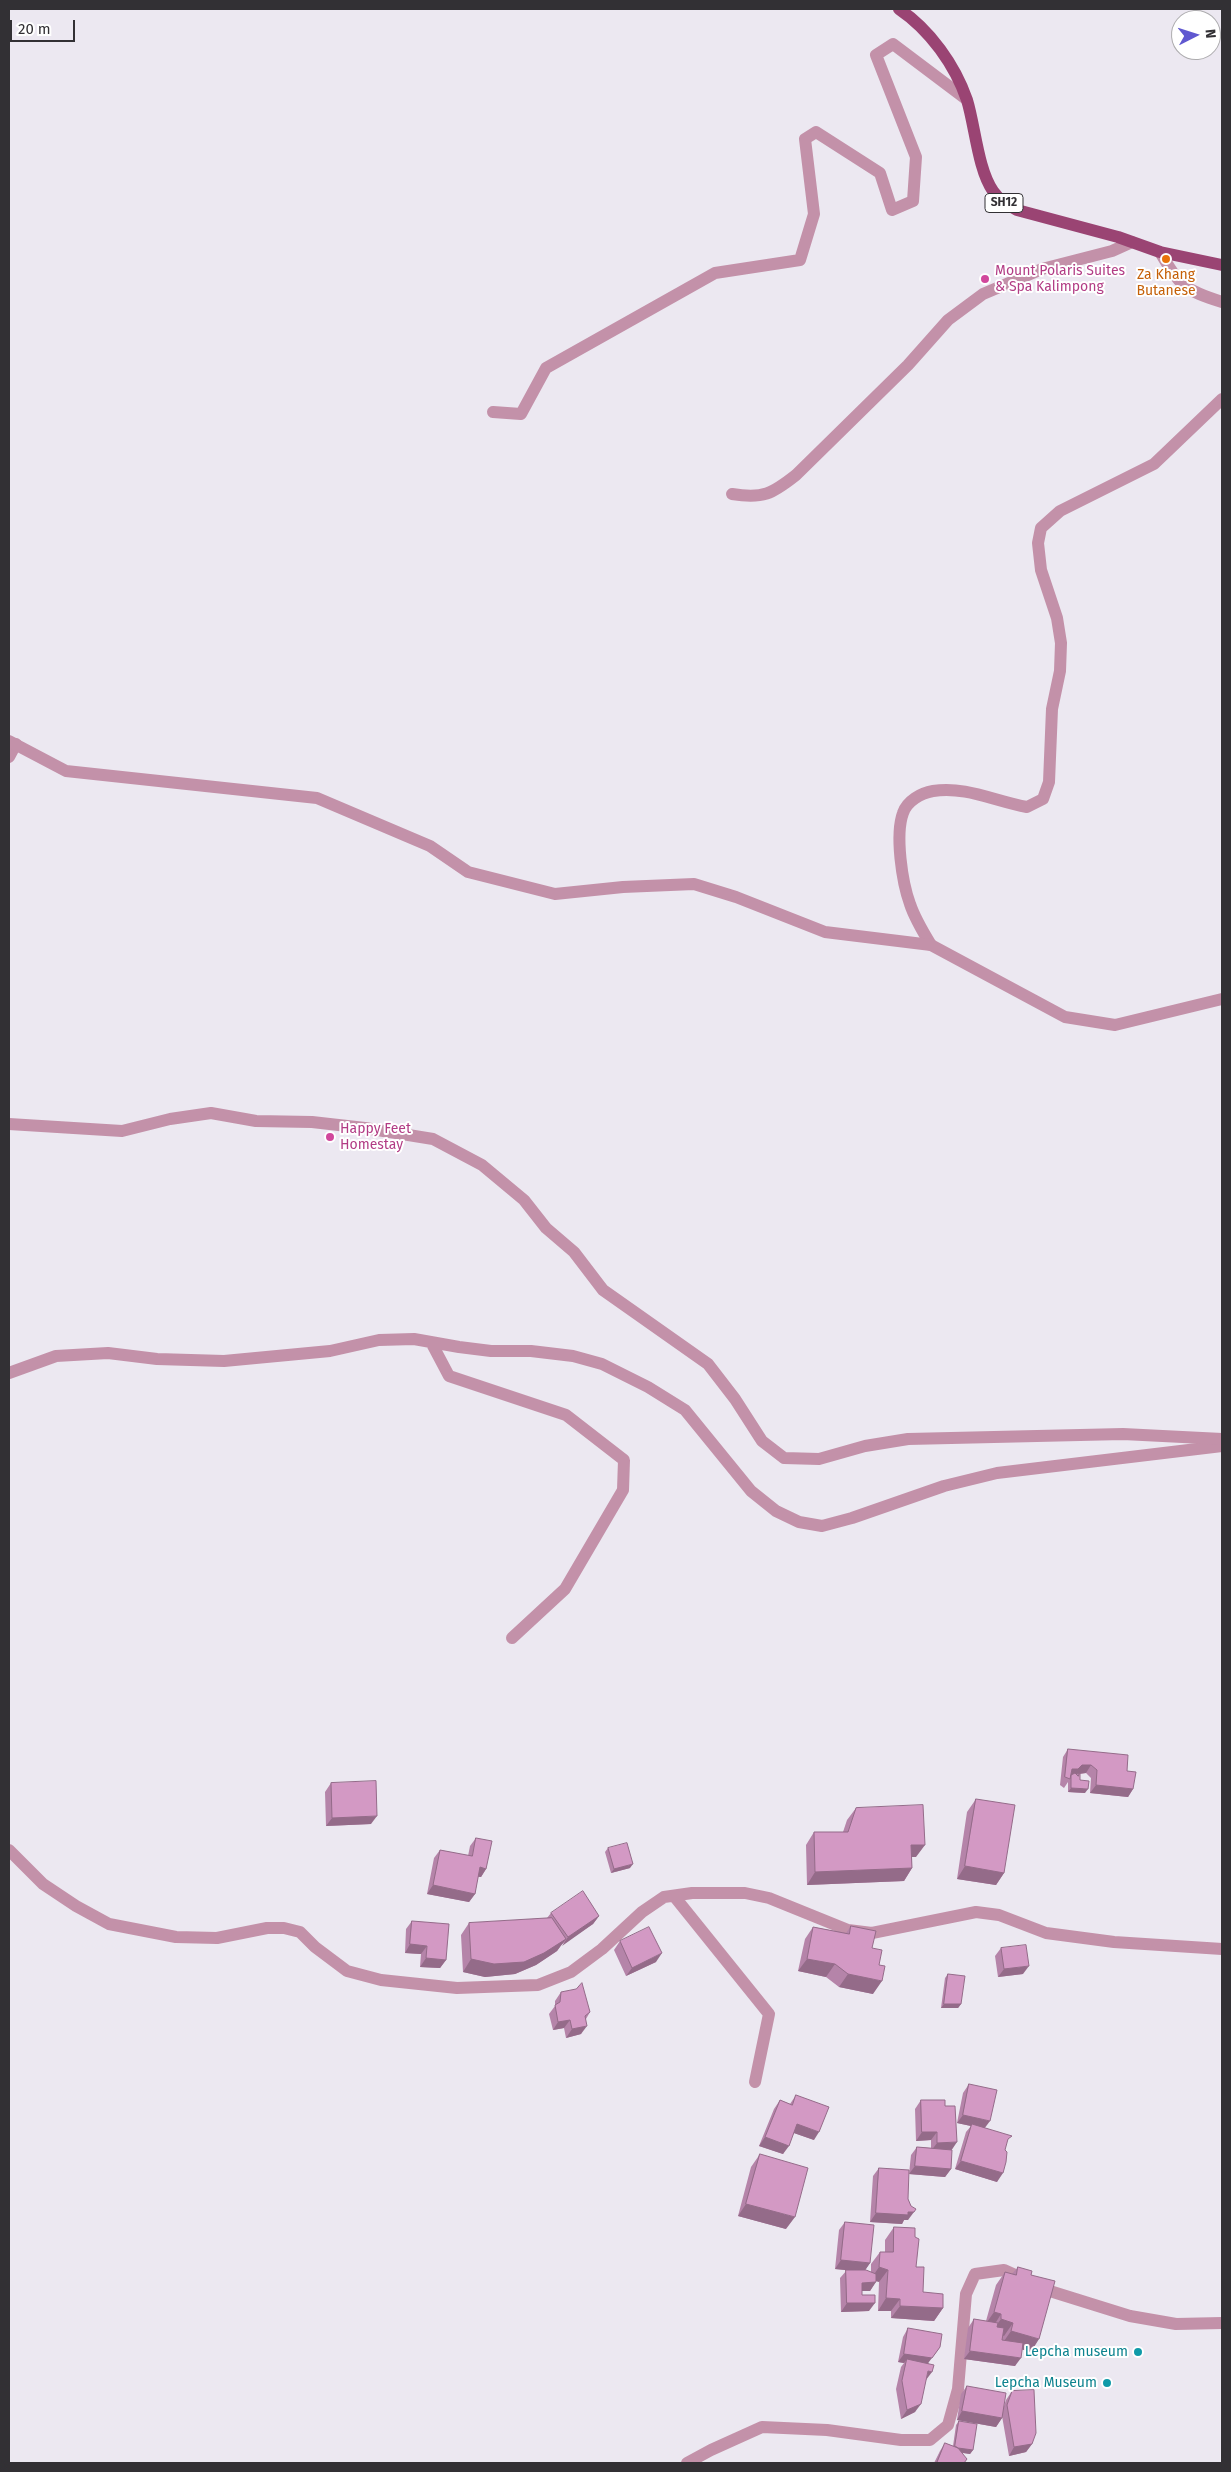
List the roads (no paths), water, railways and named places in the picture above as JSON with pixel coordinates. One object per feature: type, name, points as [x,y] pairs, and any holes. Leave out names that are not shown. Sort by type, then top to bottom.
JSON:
[{"type":"main road","name":"SH12","points":[[900,9],[911,17],[937,46],[956,74],[966,99],[984,171],[993,191],[1004,203],[1017,210],[1132,242],[1160,252],[1222,265]]},
{"type":"street","points":[[493,412],[521,414],[546,368],[715,274],[800,260],[814,214],[804,139],[816,132],[880,173],[892,210],[913,201],[916,157],[876,55],[893,44],[966,99]]},
{"type":"street","points":[[732,494],[762,496],[776,491],[796,475],[908,365],[948,320],[984,294],[1042,269],[1112,251],[1132,242]]},
{"type":"street","points":[[1160,252],[1178,282],[1201,295],[1222,302]]},
{"type":"street","points":[[931,945],[918,924],[904,883],[900,839],[903,813],[911,800],[931,791],[969,791],[1026,807],[1043,799],[1049,782],[1052,709],[1060,671],[1061,643],[1057,618],[1041,570],[1038,543],[1041,528],[1060,511],[1154,464],[1222,400]]},
{"type":"street","points":[[9,756],[12,743],[66,772],[317,798],[430,846],[468,872],[555,894],[623,887],[694,884],[736,897],[825,932],[931,945],[1065,1017],[1115,1025],[1222,999]]},
{"type":"street","points":[[9,1124],[122,1130],[170,1119],[212,1113],[256,1121],[312,1122],[365,1128],[433,1139],[482,1165],[524,1200],[546,1228],[574,1252],[603,1290],[708,1364],[735,1399],[762,1441],[784,1458],[819,1459],[865,1446],[908,1439],[1123,1434],[1222,1439]]},
{"type":"street","points":[[9,1373],[56,1356],[108,1353],[157,1359],[224,1361],[330,1351],[379,1340],[414,1339],[491,1351],[531,1351],[573,1356],[602,1364],[648,1387],[685,1410],[751,1491],[776,1511],[799,1522],[822,1526],[852,1518],[944,1486],[997,1473],[1222,1446]]},
{"type":"street","points":[[431,1342],[449,1376],[566,1416],[624,1460],[623,1490],[565,1589],[512,1638]]},
{"type":"street","points":[[9,1850],[43,1884],[76,1906],[109,1924],[176,1937],[217,1938],[266,1928],[284,1928],[300,1932],[315,1948],[347,1971],[381,1980],[457,1988],[538,1985],[570,1972],[602,1949],[642,1912],[664,1897],[692,1893],[745,1893],[796,1908],[848,1930],[872,1933],[976,1912],[999,1915],[1046,1933],[1114,1942],[1222,1948]]},
{"type":"street","points":[[674,1896],[769,2014],[755,2082]]},
{"type":"street","points":[[687,2463],[762,2427],[827,2430],[901,2440],[930,2440],[948,2425],[958,2389],[966,2294],[975,2274],[1004,2270],[1052,2292],[1130,2316],[1176,2324],[1222,2323]]},
{"type":"place","name":"Za Khang Butanese","points":[[1166,259]]},
{"type":"place","name":"Mount Polaris Suites & Spa Kalimpong","points":[[985,279]]},
{"type":"place","name":"Happy Feet Homestay","points":[[330,1137]]},
{"type":"place","name":"Lepcha museum","points":[[1138,2352]]},
{"type":"place","name":"Lepcha Museum","points":[[1107,2383]]}]
